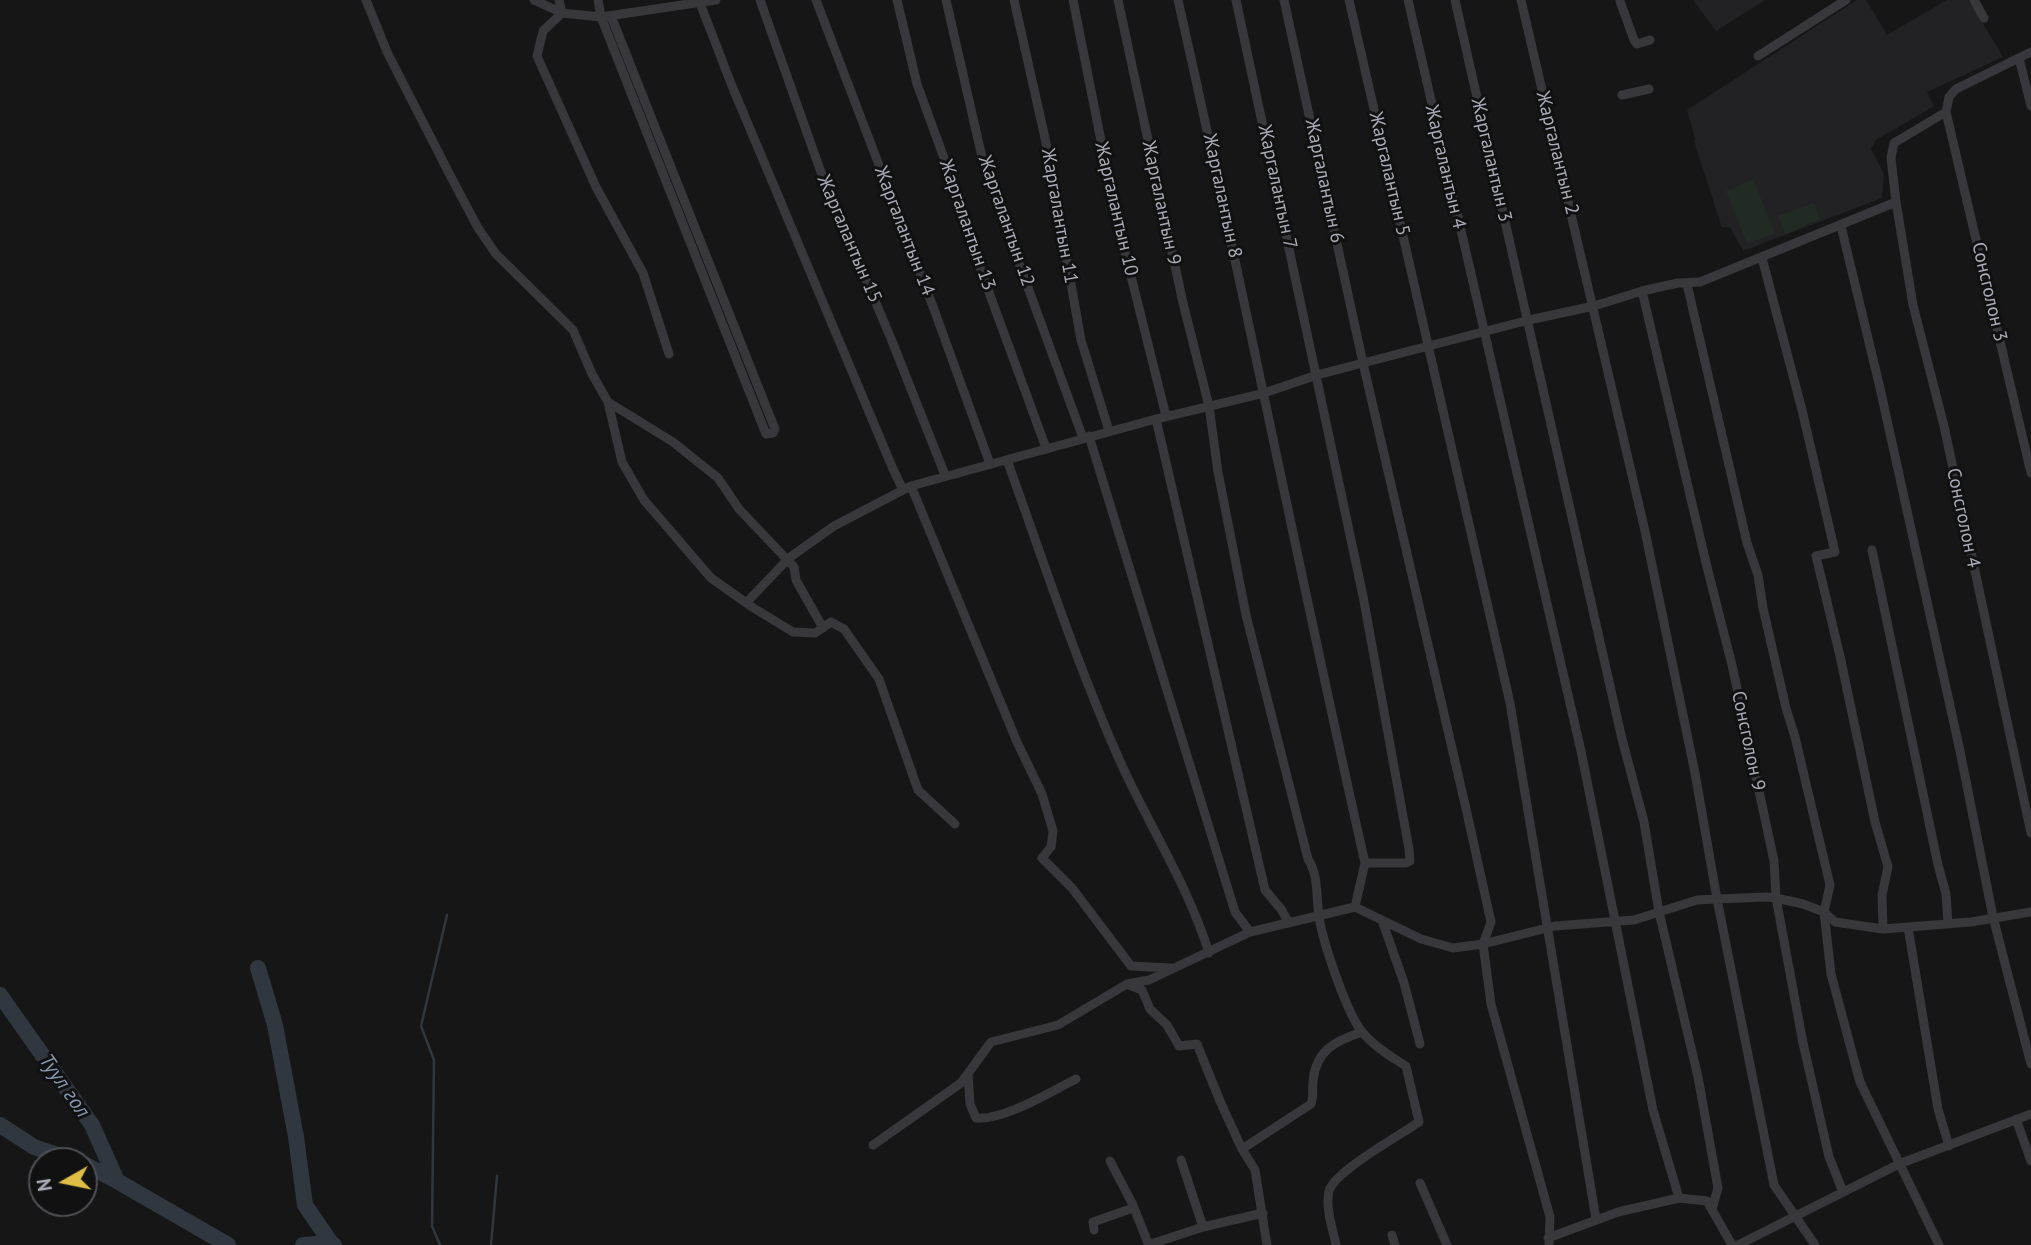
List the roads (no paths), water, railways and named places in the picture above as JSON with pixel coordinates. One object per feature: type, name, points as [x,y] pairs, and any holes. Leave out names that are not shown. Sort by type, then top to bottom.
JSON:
[{"type":"street","points":[[366,0],[387,51],[478,228],[496,254],[573,330],[592,374],[608,402],[622,463],[644,500],[711,578],[746,603],[793,632],[815,633],[831,622],[844,629],[879,680],[918,790],[955,824]]},
{"type":"street","points":[[534,0],[562,13],[606,17],[676,2],[700,3],[716,0]]},
{"type":"street","points":[[559,0],[562,13]]},
{"type":"street","points":[[598,0],[659,149],[696,227],[775,429],[773,433],[766,433],[686,231],[659,149]]},
{"type":"street","name":"Жаргалантын 15","points":[[760,0],[823,178],[945,475]]},
{"type":"street","name":"Жаргалантын 14","points":[[816,0],[935,312],[989,464]]},
{"type":"street","name":"Жаргалантын 13","points":[[897,0],[918,84],[975,254],[1046,448]]},
{"type":"street","name":"Жаргалантын 12","points":[[946,0],[985,170],[1086,437],[1235,912],[1250,932]]},
{"type":"street","name":"Жаргалантын 11","points":[[1014,0],[1045,138],[1081,340],[1109,431]]},
{"type":"street","name":"Жаргалантын 10","points":[[1073,0],[1116,216],[1265,890],[1289,923]]},
{"type":"street","name":"Жаргалантын 9","points":[[1118,0],[1183,303],[1209,405],[1218,472],[1247,615],[1308,859],[1314,868],[1325,945],[1350,1010],[1362,1032]]},
{"type":"street","name":"Жаргалантын 8","points":[[1178,0],[1365,863]]},
{"type":"street","name":"Жаргалантын 7","points":[[1236,0],[1363,596],[1409,849],[1410,861],[1406,863],[1365,863]]},
{"type":"street","name":"Жаргалантын 6","points":[[1284,0],[1363,363],[1450,736],[1477,867],[1487,901],[1491,922],[1483,944],[1491,1004],[1550,1217],[1548,1241]]},
{"type":"street","name":"Жаргалантын 5","points":[[1349,0],[1510,703],[1597,1219]]},
{"type":"street","name":"Жаргалантын 4","points":[[1408,0],[1581,751],[1653,1110],[1679,1198]]},
{"type":"street","name":"Жаргалантын 3","points":[[1455,0],[1622,739],[1644,822],[1659,912],[1700,1089],[1718,1188],[1712,1209]]},
{"type":"street","name":"Жаргалантын 2","points":[[1521,0],[1594,306],[1662,612],[1774,1185],[1815,1245]]},
{"type":"street","points":[[1758,56],[1846,0]]},
{"type":"street","points":[[1975,0],[1984,18]]},
{"type":"street","points":[[1620,1],[1637,44],[1650,40]]},
{"type":"street","points":[[700,3],[737,99],[1042,794],[1053,831],[1051,847],[1042,858],[1072,888],[1131,966],[1172,968]]},
{"type":"street","points":[[562,13],[542,31],[537,56],[596,187],[643,273],[669,354]]},
{"type":"street","points":[[1946,111],[1950,97],[1956,89],[2031,52]]},
{"type":"street","points":[[2019,58],[2031,106]]},
{"type":"street","points":[[1622,95],[1649,89]]},
{"type":"street","name":"Сонсголон 4","points":[[1946,111],[1894,144],[1891,158],[1896,202],[1913,305],[1944,426],[2031,833]]},
{"type":"street","name":"Сонсголон 3","points":[[1946,111],[2031,473]]},
{"type":"street","points":[[746,603],[787,559],[834,526],[907,488],[1086,437],[1265,393],[1363,363],[1594,306],[1642,291],[1678,283],[1700,282],[1896,202]]},
{"type":"street","points":[[1841,226],[1880,388],[1960,751],[1993,918],[2031,1064]]},
{"type":"street","points":[[686,231],[696,227]]},
{"type":"street","points":[[1762,258],[1802,410],[1835,552],[1816,556],[1875,822],[1888,867],[1882,895],[1883,929]]},
{"type":"street","points":[[1687,284],[1747,543],[1759,575],[1763,608],[1830,885],[1824,912],[1831,974],[1860,1082],[1939,1245]]},
{"type":"street","name":"Сонсголон 9","points":[[1642,291],[1706,568],[1732,665],[1774,861],[1776,898],[1803,1043],[1829,1157],[1843,1192]]},
{"type":"street","points":[[608,402],[673,442],[718,478],[740,509],[794,567],[796,580],[823,628]]},
{"type":"street","points":[[1007,460],[1061,612],[1119,760],[1201,926],[1209,953]]},
{"type":"street","points":[[1872,550],[1946,894],[1948,924]]},
{"type":"street","points":[[1355,907],[1365,863]]},
{"type":"street","points":[[873,1145],[961,1083],[991,1042],[1058,1025],[1127,984],[1149,980],[1250,932],[1355,907],[1421,939],[1452,948],[1483,944],[1547,928],[1634,920],[1698,900],[1776,898],[1824,912],[1835,922],[1883,929],[1948,924],[2031,912]]},
{"type":"street","points":[[1382,920],[1404,983],[1420,1044]]},
{"type":"street","points":[[1908,927],[1938,1109],[1948,1146]]},
{"type":"street","points":[[1127,984],[1142,990],[1150,1009],[1167,1025],[1179,1046],[1197,1044],[1242,1149],[1255,1170],[1267,1245]]},
{"type":"street","points":[[1242,1149],[1311,1104],[1316,1064],[1322,1052],[1346,1038],[1362,1032],[1406,1066],[1419,1122],[1348,1168],[1329,1190],[1336,1245]]},
{"type":"street","points":[[968,1073],[970,1104],[976,1118],[989,1119],[1076,1079]]},
{"type":"street","points":[[1738,1245],[1899,1164],[2031,1114]]},
{"type":"street","points":[[2017,1119],[2026,1132],[2031,1161]]},
{"type":"street","points":[[1181,1160],[1203,1227]]},
{"type":"street","points":[[1110,1161],[1148,1244],[1203,1227],[1264,1213]]},
{"type":"street","points":[[1420,1183],[1447,1245]]},
{"type":"street","points":[[1548,1241],[1618,1212],[1679,1198],[1707,1201],[1732,1245]]},
{"type":"street","points":[[1094,1230],[1093,1222],[1133,1208]]},
{"type":"waterway","points":[[440,1245],[432,1226],[434,1060],[421,1026],[447,915]]},
{"type":"waterway","points":[[258,968],[275,1025],[296,1137],[305,1205],[331,1243]]},
{"type":"waterway","name":"Туул гол","points":[[0,995],[92,1125],[117,1181],[228,1245]]},
{"type":"waterway","points":[[0,1125],[34,1147]]},
{"type":"waterway","points":[[98,1171],[117,1181]]},
{"type":"waterway","points":[[491,1245],[497,1176]]},
{"type":"waterway","name":"Туул гол","points":[[303,1245],[334,1245]]}]
